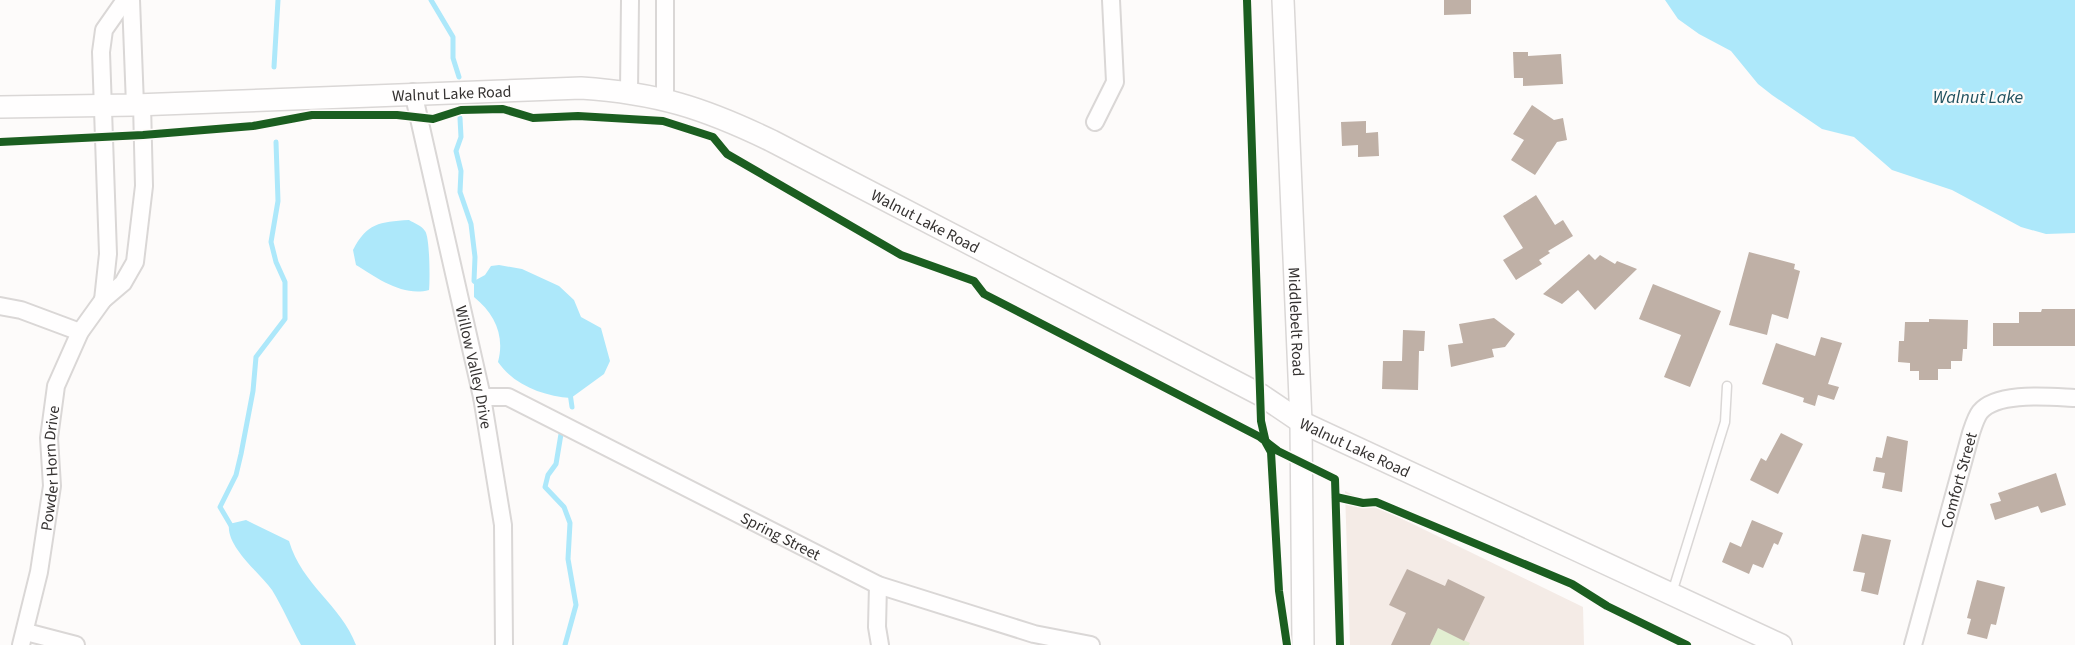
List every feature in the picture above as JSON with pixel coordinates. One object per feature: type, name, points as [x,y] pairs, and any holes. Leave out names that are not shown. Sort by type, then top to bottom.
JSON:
[{"type":"street","points":[[103,300],[108,242],[101,52],[104,30],[125,0]]},
{"type":"street","name":"Powder Horn Drive","points":[[23,638],[39,572],[52,486],[49,438],[56,386],[80,332],[103,300],[123,283],[135,262],[144,186],[131,0]]},
{"type":"street","points":[[629,91],[630,0]]},
{"type":"street","points":[[665,0],[665,98]]},
{"type":"street","points":[[1095,122],[1115,82],[1111,0]]},
{"type":"street","name":"Middlebelt Road","points":[[1283,0],[1301,422],[1304,645]]},
{"type":"street","name":"Walnut Lake Road","points":[[0,107],[102,103],[138,105],[413,92],[570,88],[629,91],[665,98],[720,116],[772,141],[1261,395],[1301,422],[1672,594],[1771,643]]},
{"type":"street","name":"Willow Valley Drive","points":[[413,92],[482,398],[503,525],[504,645]]},
{"type":"street","points":[[0,306],[21,310],[80,332]]},
{"type":"street","name":"Spring Street","points":[[482,398],[508,397],[878,585],[1034,634],[1091,645]]},
{"type":"street","name":"Comfort Street","points":[[1913,645],[1971,433],[1980,411],[1999,401],[2022,397],[2075,398]]},
{"type":"street","points":[[878,585],[877,627],[880,645]]},
{"type":"street","points":[[23,638],[76,645]]},
{"type":"lane","points":[[1672,594],[1725,422],[1727,386]]},
{"type":"shaded area","points":[[1345,491],[1583,607],[1584,645],[1350,645]]},
{"type":"green space","points":[[1438,628],[1470,643],[1469,645],[1430,645]]},
{"type":"water","name":"Walnut Lake","points":[[1665,0],[2075,0],[2075,233],[2046,234],[2021,227],[1952,190],[1892,170],[1854,137],[1822,129],[1772,95],[1758,84],[1731,51],[1699,34],[1678,19]]},
{"type":"water","points":[[409,220],[422,228],[427,235],[429,290],[400,289],[356,265],[353,250],[363,234],[382,223]]},
{"type":"water","points":[[491,266],[522,269],[559,286],[574,300],[581,317],[601,328],[610,361],[604,374],[571,398],[550,395],[530,388],[505,370],[498,362],[499,334],[493,318],[474,297],[474,281],[485,275]]},
{"type":"water","points":[[246,520],[289,541],[303,570],[341,618],[356,645],[301,645],[272,590],[238,550],[229,533],[229,524]]},
{"type":"building","points":[[1444,0],[1471,0],[1471,14],[1444,15]]},
{"type":"building","points":[[1513,52],[1528,52],[1528,56],[1561,54],[1563,84],[1523,86],[1523,78],[1514,78]]},
{"type":"building","points":[[1532,105],[1554,120],[1563,118],[1567,140],[1557,142],[1535,175],[1511,160],[1524,140],[1513,134]]},
{"type":"building","points":[[1366,121],[1366,133],[1378,132],[1379,156],[1358,157],[1358,145],[1342,146],[1341,122]]},
{"type":"building","points":[[1536,195],[1555,225],[1563,220],[1573,236],[1548,251],[1550,253],[1539,260],[1542,264],[1516,280],[1503,260],[1523,248],[1503,216]]},
{"type":"building","points":[[1749,252],[1795,264],[1794,269],[1800,271],[1788,319],[1772,314],[1767,335],[1729,325]]},
{"type":"building","points":[[1589,254],[1595,260],[1600,255],[1615,264],[1617,261],[1637,269],[1595,310],[1578,290],[1562,304],[1543,294]]},
{"type":"building","points":[[1653,284],[1721,311],[1690,387],[1664,377],[1681,335],[1639,319]]},
{"type":"building","points":[[2042,309],[2075,309],[2075,346],[1993,346],[1993,323],[2019,323],[2019,312],[2041,312]]},
{"type":"building","points":[[1494,318],[1515,334],[1505,347],[1492,349],[1494,357],[1451,367],[1448,345],[1463,343],[1459,324]]},
{"type":"building","points":[[1929,319],[1968,320],[1967,349],[1963,349],[1962,361],[1951,361],[1951,369],[1938,369],[1938,380],[1919,380],[1919,371],[1910,371],[1910,363],[1898,362],[1899,341],[1904,341],[1905,322],[1929,322]]},
{"type":"building","points":[[1403,330],[1425,331],[1424,351],[1419,351],[1418,390],[1382,389],[1383,361],[1402,361]]},
{"type":"building","points":[[1821,337],[1842,343],[1828,384],[1839,387],[1834,400],[1818,395],[1815,406],[1803,402],[1804,398],[1762,384],[1776,343],[1815,356]]},
{"type":"building","points":[[1781,433],[1803,444],[1778,494],[1750,480],[1761,458],[1766,461]]},
{"type":"building","points":[[1887,436],[1908,441],[1902,492],[1882,488],[1885,473],[1873,471],[1876,457],[1882,458]]},
{"type":"building","points":[[2056,473],[2066,505],[2041,513],[2038,506],[1995,520],[1990,504],[2001,501],[1998,493]]},
{"type":"building","points":[[1752,520],[1783,533],[1778,545],[1774,543],[1763,568],[1753,564],[1749,574],[1722,562],[1730,542],[1741,547]]},
{"type":"building","points":[[1862,534],[1891,540],[1878,595],[1861,591],[1865,573],[1853,571]]},
{"type":"building","points":[[1407,569],[1445,586],[1448,579],[1485,597],[1464,641],[1438,628],[1430,645],[1391,645],[1406,613],[1389,605]]},
{"type":"building","points":[[1977,580],[2005,587],[1996,625],[1991,624],[1987,639],[1967,634],[1971,619],[1967,618]]},
{"type":"waterway","points":[[274,67],[278,0]]},
{"type":"waterway","points":[[431,0],[453,37],[453,58],[459,77]]},
{"type":"waterway","points":[[460,118],[461,137],[456,151],[461,171],[460,192],[471,224],[475,257],[474,281],[478,284]]},
{"type":"waterway","points":[[233,529],[220,507],[236,475],[253,391],[256,357],[285,319],[285,282],[276,262],[271,242],[278,201],[276,142]]},
{"type":"waterway","points":[[570,393],[572,407]]},
{"type":"waterway","points":[[561,434],[556,464],[548,475],[545,487],[564,507],[570,523],[568,559],[576,605],[565,645]]},
{"type":"cycle path","points":[[1247,0],[1261,421],[1266,443],[1271,452],[1279,591],[1287,645]]},
{"type":"cycle path","points":[[0,142],[143,135],[253,126],[312,115],[397,115],[433,119],[461,110],[503,109],[533,118],[578,116],[663,121],[713,137],[727,154],[901,255],[974,281],[984,294],[1260,437],[1278,451],[1335,479],[1340,645]]},
{"type":"cycle path","points":[[1336,497],[1363,503],[1376,502],[1572,584],[1607,606],[1687,645]]}]
